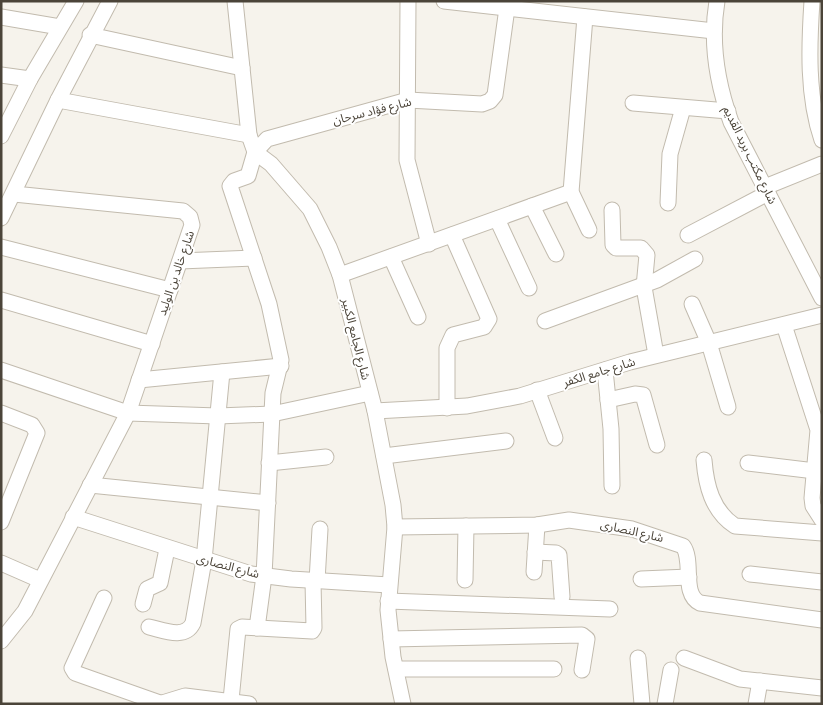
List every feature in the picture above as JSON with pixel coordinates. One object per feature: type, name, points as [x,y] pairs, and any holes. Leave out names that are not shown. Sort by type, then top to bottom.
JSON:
[{"type":"street","points":[[2,135],[30,79],[76,1]]},
{"type":"street","points":[[1,218],[90,35],[110,1]]},
{"type":"street","points":[[235,1],[249,135],[255,152],[248,176],[234,181],[230,186],[269,304],[281,366],[275,384],[272,414],[264,576],[257,628]]},
{"type":"street","points":[[408,1],[407,160],[429,244]]},
{"type":"street","points":[[444,1],[507,8],[524,6],[585,17],[714,31]]},
{"type":"street","name":"شارع مكتب بريد القديم","points":[[717,1],[714,31],[717,73],[728,112],[822,298]]},
{"type":"street","points":[[812,1],[816,28],[817,88],[815,112],[822,140]]},
{"type":"street","name":"شارع فؤاد سرحان","points":[[255,152],[267,139],[408,100],[482,104],[490,101],[495,94],[507,8]]},
{"type":"street","points":[[1,17],[60,27]]},
{"type":"street","points":[[585,17],[571,192],[589,230]]},
{"type":"street","points":[[90,35],[242,68]]},
{"type":"street","points":[[1,75],[30,79]]},
{"type":"street","points":[[58,100],[249,135]]},
{"type":"street","points":[[633,104],[728,112]]},
{"type":"street","points":[[668,203],[670,154],[683,108]]},
{"type":"street","name":"شارع الجامع الكبير","points":[[255,152],[271,164],[310,209],[329,246],[340,275],[375,411],[384,456],[394,526],[388,601],[391,639],[402,704]]},
{"type":"street","points":[[688,235],[766,190],[822,164]]},
{"type":"street","points":[[340,275],[571,192]]},
{"type":"street","name":"شارع خالد بن الوليد","points":[[1,641],[25,611],[128,414],[192,225],[190,217],[183,211],[14,194]]},
{"type":"street","points":[[532,206],[556,254]]},
{"type":"street","points":[[612,210],[612,245],[616,248],[641,248],[646,252],[648,258],[645,283],[656,355]]},
{"type":"street","points":[[497,219],[528,288]]},
{"type":"street","points":[[446,408],[447,348],[450,338],[453,335],[484,327],[490,319],[452,235]]},
{"type":"street","points":[[1,247],[170,290]]},
{"type":"street","points":[[391,257],[418,317]]},
{"type":"street","points":[[180,261],[254,258]]},
{"type":"street","points":[[545,321],[657,280],[695,259]]},
{"type":"street","points":[[1,300],[152,344]]},
{"type":"street","points":[[692,304],[709,343],[728,407]]},
{"type":"street","name":"شارع جامع الكفر","points":[[375,411],[467,406],[537,390],[656,355],[822,315]]},
{"type":"street","points":[[784,325],[818,430],[813,506],[822,520]]},
{"type":"street","points":[[139,380],[281,366]]},
{"type":"street","points":[[1,370],[128,414],[218,416],[272,414],[370,393]]},
{"type":"street","points":[[605,370],[612,486]]},
{"type":"street","points":[[150,626],[182,633],[191,627],[204,560],[222,372]]},
{"type":"street","points":[[537,390],[555,438]]},
{"type":"street","points":[[608,400],[635,394],[643,395],[657,445]]},
{"type":"street","points":[[1,413],[32,424],[37,433],[1,522]]},
{"type":"street","points":[[384,456],[506,442]]},
{"type":"street","points":[[270,463],[326,458]]},
{"type":"street","points":[[704,460],[708,490],[717,509],[726,520],[735,526],[822,533]]},
{"type":"street","points":[[748,463],[814,471]]},
{"type":"street","points":[[90,485],[268,503]]},
{"type":"street","name":"شارع النصارى","points":[[73,517],[167,549],[264,576],[390,585]]},
{"type":"street","name":"شارع النصارى","points":[[394,526],[537,525],[569,520],[601,523],[632,529],[679,543],[687,554],[691,595],[700,603],[822,620]]},
{"type":"street","points":[[534,572],[537,525]]},
{"type":"street","points":[[465,580],[466,526]]},
{"type":"street","points":[[227,701],[237,630],[240,627],[314,630],[315,581],[320,529]]},
{"type":"street","points":[[143,604],[147,589],[160,584],[167,549]]},
{"type":"street","points":[[535,552],[556,553],[558,555],[562,598]]},
{"type":"street","points":[[1,563],[40,580]]},
{"type":"street","points":[[750,574],[822,582]]},
{"type":"street","points":[[641,579],[689,577]]},
{"type":"street","points":[[104,598],[72,668],[75,673],[160,703],[185,696],[249,704]]},
{"type":"street","points":[[388,601],[610,609]]},
{"type":"street","points":[[391,639],[582,635],[587,639],[582,670]]},
{"type":"street","points":[[638,658],[642,704]]},
{"type":"street","points":[[684,658],[740,678],[822,688]]},
{"type":"street","points":[[396,669],[554,669]]},
{"type":"street","points":[[665,704],[670,670]]},
{"type":"street","points":[[756,704],[760,681]]}]
